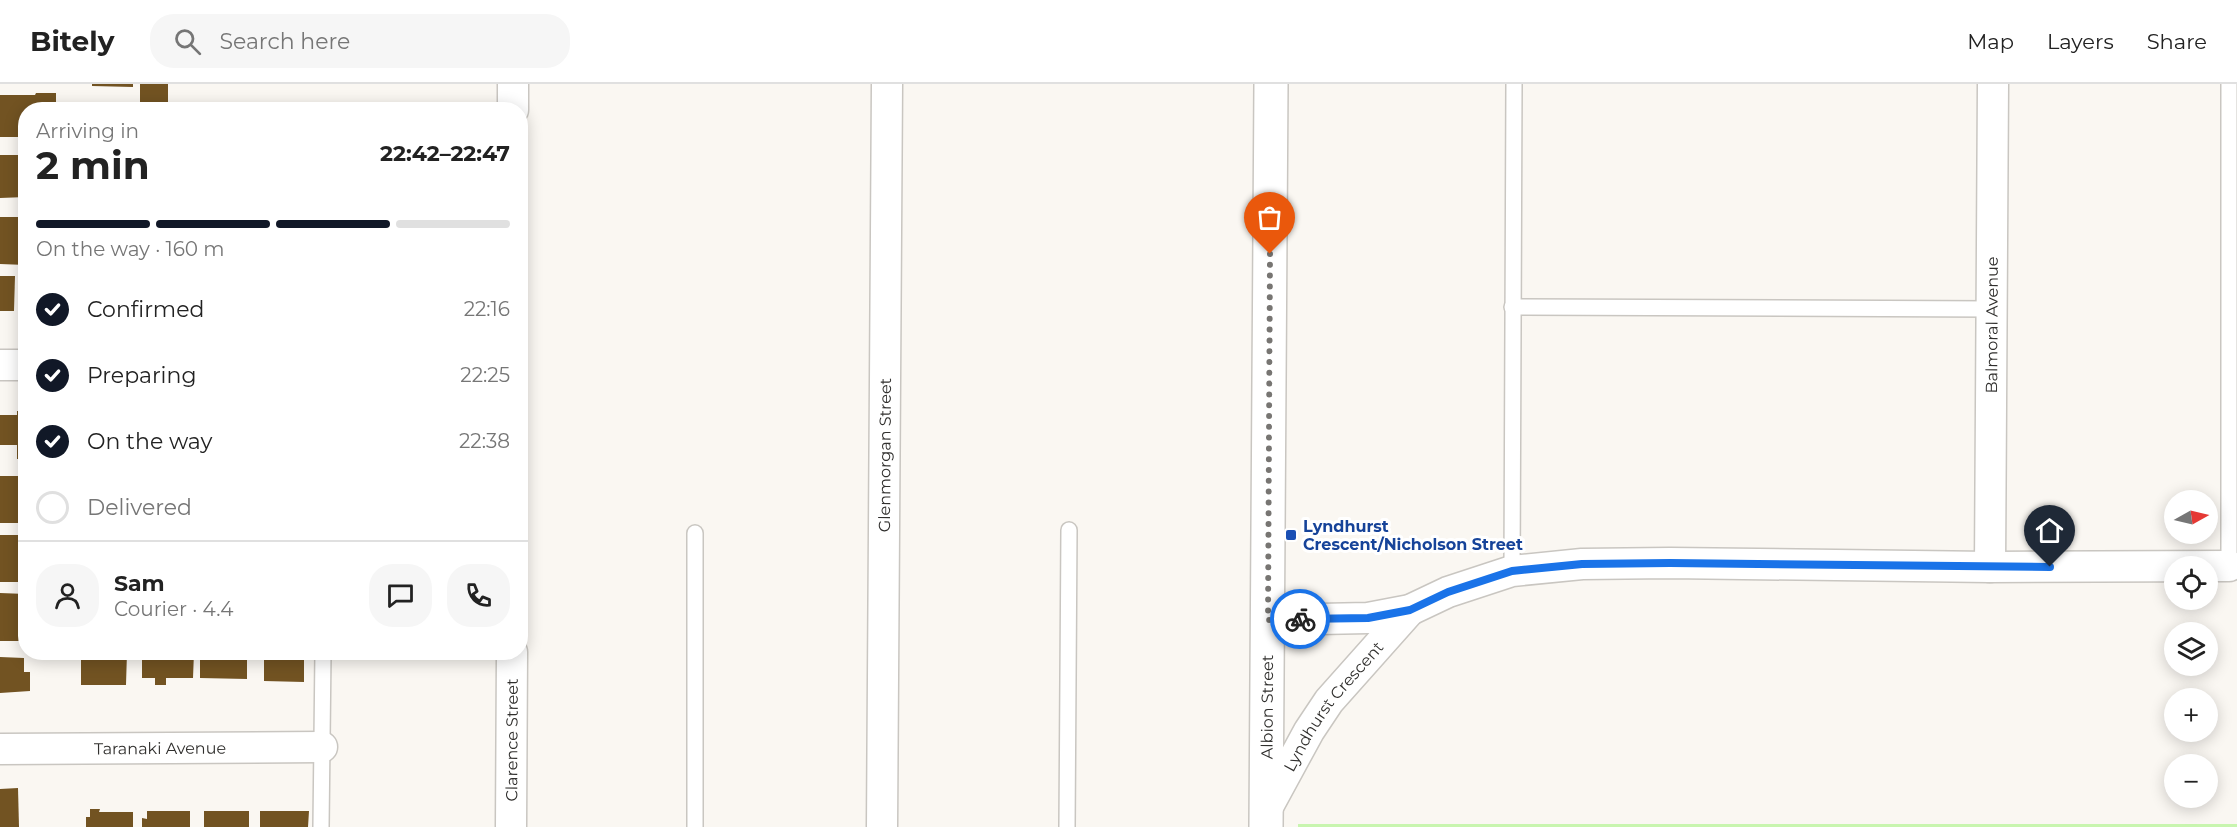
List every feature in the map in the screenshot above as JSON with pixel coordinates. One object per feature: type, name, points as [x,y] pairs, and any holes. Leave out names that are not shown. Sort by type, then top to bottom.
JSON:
[{"type":"main road","name":"Albion Street","points":[[1266,818],[1271,84]]},
{"type":"street","points":[[513,84],[513,102]]},
{"type":"street","name":"Glenmorgan Street","points":[[882,827],[887,84]]},
{"type":"street","name":"Balmoral Avenue","points":[[1990,567],[1993,84]]},
{"type":"street","points":[[0,365],[18,365]]},
{"type":"street","name":"Lyndhurst Crescent","points":[[1268,620],[1368,618],[1410,610],[1448,592],[1512,571],[1582,564],[2229,566]]},
{"type":"street","name":"Lyndhurst Crescent","points":[[1266,818],[1309,731],[1329,701],[1410,610]]},
{"type":"street","name":"Clarence Street","points":[[511,827],[512,660]]},
{"type":"street","name":"Taranaki Avenue","points":[[0,749],[322,747]]},
{"type":"lane","points":[[1512,571],[1514,84]]},
{"type":"lane","points":[[2229,84],[2229,566]]},
{"type":"lane","points":[[1512,307],[1991,309]]},
{"type":"lane","points":[[1066,827],[1069,530]]},
{"type":"lane","points":[[695,533],[695,827]]},
{"type":"lane","points":[[321,827],[323,660]]},
{"type":"green space","points":[[1298,824],[2237,824],[2237,827],[1298,827]]},
{"type":"building","points":[[92,84],[133,84],[133,87],[92,86]]},
{"type":"building","points":[[140,84],[168,84],[168,102],[140,102]]},
{"type":"building","points":[[36,93],[56,93],[56,102],[18,102],[18,137],[0,137],[0,95],[35,95]]},
{"type":"building","points":[[0,155],[18,155],[18,197],[0,198]]},
{"type":"building","points":[[0,217],[18,217],[18,265],[0,264]]},
{"type":"building","points":[[0,276],[15,276],[14,311],[0,311]]},
{"type":"building","points":[[18,411],[18,459],[17,445],[0,445],[0,415],[17,415]]},
{"type":"building","points":[[0,476],[18,476],[18,523],[0,523]]},
{"type":"building","points":[[0,535],[18,535],[18,582],[0,582]]},
{"type":"building","points":[[0,593],[18,594],[18,641],[0,641]]},
{"type":"building","points":[[0,657],[24,660],[24,672],[30,672],[30,691],[0,693]]},
{"type":"building","points":[[81,660],[127,660],[126,685],[81,685]]},
{"type":"building","points":[[142,660],[194,660],[193,678],[166,678],[166,685],[155,685],[155,678],[142,678]]},
{"type":"building","points":[[200,660],[247,660],[247,679],[200,678]]},
{"type":"building","points":[[264,660],[304,660],[304,682],[264,681]]},
{"type":"building","points":[[18,788],[19,827],[0,827],[0,789]]},
{"type":"building","points":[[90,809],[100,809],[99,812],[133,812],[133,827],[86,827],[86,817],[90,817]]},
{"type":"building","points":[[147,811],[190,811],[190,827],[142,827],[142,818],[147,819]]},
{"type":"building","points":[[204,811],[249,811],[249,827],[204,827]]},
{"type":"building","points":[[260,811],[309,811],[308,827],[260,827]]},
{"type":"way so far","points":[[1270,254],[1268,620],[1300,619]]},
{"type":"place","name":"Lyndhurst Crescent/Nicholson Street","points":[[1291,535]]},
{"type":"route","points":[[1300,619],[1344,620],[1410,610],[1448,592],[1512,571],[1582,564],[2050,567]]}]
